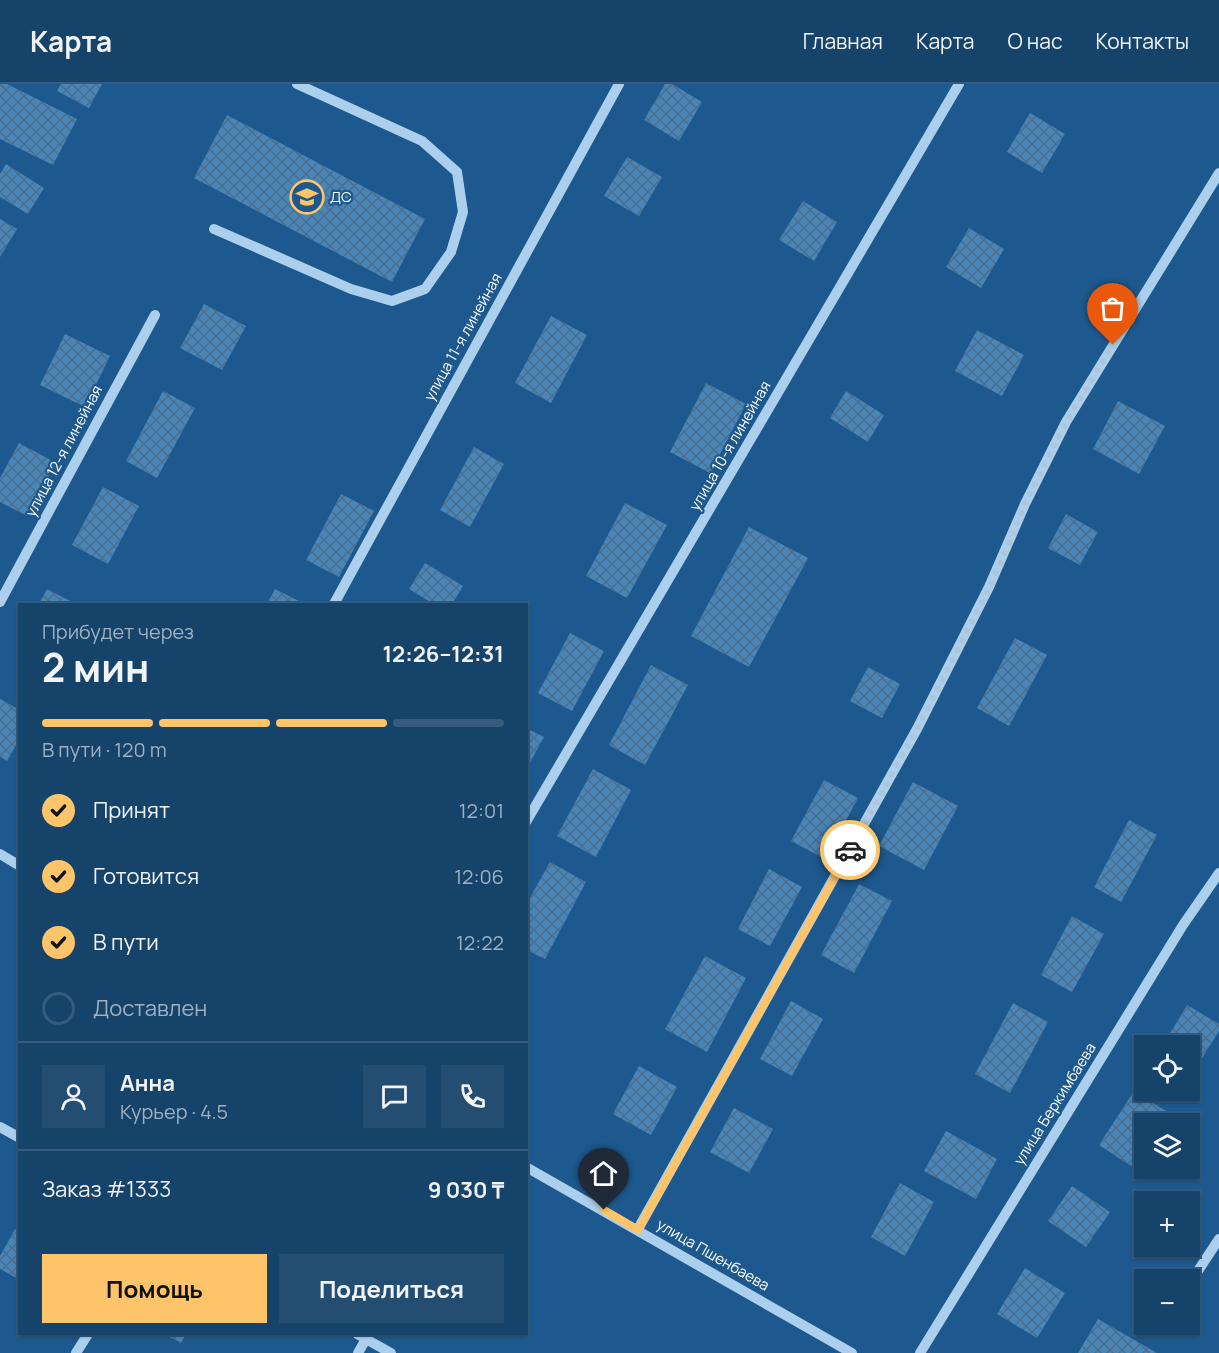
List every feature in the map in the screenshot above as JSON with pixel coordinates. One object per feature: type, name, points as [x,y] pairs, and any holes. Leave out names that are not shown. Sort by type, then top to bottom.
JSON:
[{"type":"street","points":[[214,229],[351,289],[392,301],[425,289],[451,252],[463,212],[458,172],[422,141],[297,84]]},
{"type":"street","name":"улица 11-я линейная","points":[[335,603],[619,84]]},
{"type":"street","name":"улица 10-я линейная","points":[[528,819],[959,84]]},
{"type":"street","points":[[638,1230],[917,729],[990,587],[1025,504],[1066,422],[1219,173]]},
{"type":"street","name":"улица 12-я линейная","points":[[0,602],[155,315]]},
{"type":"street","points":[[0,854],[18,865]]},
{"type":"street","name":"улица Беркимбаева","points":[[920,1353],[1183,925],[1219,873]]},
{"type":"street","points":[[0,1127],[18,1137]]},
{"type":"street","name":"улица Пшенбаева","points":[[528,1168],[852,1353]]},
{"type":"street","points":[[1199,1269],[1219,1239]]},
{"type":"street","points":[[76,1353],[87,1335]]},
{"type":"street","points":[[358,1353],[362,1336],[391,1353]]},
{"type":"building","points":[[0,84],[7,84],[77,119],[53,165],[0,139]]},
{"type":"building","points":[[61,84],[102,84],[89,108],[57,91]]},
{"type":"building","points":[[665,84],[672,84],[702,102],[679,141],[644,120]]},
{"type":"building","points":[[1030,113],[1065,134],[1042,173],[1007,152]]},
{"type":"building","points":[[227,115],[425,219],[392,282],[194,178]]},
{"type":"building","points":[[627,157],[662,177],[639,216],[604,196]]},
{"type":"building","points":[[6,164],[44,188],[28,214],[0,197],[0,174]]},
{"type":"building","points":[[803,201],[837,222],[814,261],[779,240]]},
{"type":"building","points":[[0,219],[17,229],[0,257]]},
{"type":"building","points":[[969,228],[1004,249],[981,288],[946,267]]},
{"type":"building","points":[[204,304],[246,326],[222,370],[180,348]]},
{"type":"building","points":[[551,316],[587,335],[551,403],[515,383]]},
{"type":"building","points":[[977,330],[1024,355],[1002,396],[955,371]]},
{"type":"building","points":[[65,334],[110,356],[85,407],[40,385]]},
{"type":"building","points":[[706,383],[746,404],[710,473],[670,452]]},
{"type":"building","points":[[163,391],[195,408],[157,478],[126,461]]},
{"type":"building","points":[[846,391],[884,415],[868,442],[830,418]]},
{"type":"building","points":[[1118,401],[1165,426],[1139,474],[1093,449]]},
{"type":"building","points":[[19,443],[56,463],[27,516],[0,502],[0,478]]},
{"type":"building","points":[[474,447],[504,464],[470,527],[440,510]]},
{"type":"building","points":[[103,487],[139,506],[108,564],[72,545]]},
{"type":"building","points":[[341,494],[374,511],[339,577],[306,560]]},
{"type":"building","points":[[625,503],[667,525],[627,598],[586,576]]},
{"type":"building","points":[[1066,514],[1098,532],[1080,565],[1048,548]]},
{"type":"building","points":[[749,527],[808,558],[749,667],[691,636]]},
{"type":"building","points":[[425,563],[463,586],[453,603],[432,603],[409,589]]},
{"type":"building","points":[[47,589],[74,603],[40,603]]},
{"type":"building","points":[[275,589],[303,603],[268,603]]},
{"type":"building","points":[[570,633],[604,651],[572,711],[538,693]]},
{"type":"building","points":[[1015,638],[1047,655],[1009,726],[977,708]]},
{"type":"building","points":[[651,665],[688,685],[645,765],[609,745]]},
{"type":"building","points":[[868,667],[900,684],[882,718],[850,701]]},
{"type":"building","points":[[0,699],[18,709],[18,742],[7,761],[0,757]]},
{"type":"building","points":[[528,729],[544,737],[528,766]]},
{"type":"building","points":[[593,769],[631,790],[596,857],[557,836]]},
{"type":"building","points":[[824,780],[858,798],[825,859],[791,841]]},
{"type":"building","points":[[913,782],[958,806],[924,870],[879,846]]},
{"type":"building","points":[[1129,820],[1157,835],[1121,902],[1094,887]]},
{"type":"building","points":[[550,862],[586,882],[545,959],[528,951],[528,901]]},
{"type":"building","points":[[769,869],[802,887],[770,946],[738,929]]},
{"type":"building","points":[[859,884],[892,901],[854,973],[821,955]]},
{"type":"building","points":[[1072,916],[1104,934],[1072,992],[1041,975]]},
{"type":"building","points":[[705,956],[746,978],[707,1052],[665,1029]]},
{"type":"building","points":[[791,1001],[823,1019],[792,1076],[760,1059]]},
{"type":"building","points":[[1013,1003],[1048,1022],[1010,1093],[975,1074]]},
{"type":"building","points":[[1187,1005],[1219,1024],[1219,1031],[1200,1061],[1200,1035],[1169,1035]]},
{"type":"building","points":[[639,1066],[677,1087],[651,1135],[613,1114]]},
{"type":"building","points":[[1134,1091],[1134,1101],[1150,1101],[1166,1111],[1165,1113],[1134,1113],[1134,1161],[1131,1166],[1099,1145]]},
{"type":"building","points":[[734,1108],[773,1129],[749,1173],[710,1152]]},
{"type":"building","points":[[946,1131],[997,1159],[976,1199],[924,1171]]},
{"type":"building","points":[[900,1183],[934,1202],[905,1256],[871,1237]]},
{"type":"building","points":[[1072,1186],[1110,1212],[1086,1247],[1048,1221]]},
{"type":"building","points":[[15,1229],[18,1231],[18,1279],[0,1269],[0,1256]]},
{"type":"building","points":[[1025,1268],[1065,1293],[1037,1338],[997,1314]]},
{"type":"building","points":[[1098,1319],[1157,1353],[1078,1353]]},
{"type":"building","points":[[166,1335],[185,1335],[181,1343]]},
{"type":"way so far","points":[[850,850],[917,729],[990,587],[1025,504],[1066,422],[1113,345]]},
{"type":"place","name":"ДС","points":[[307,197]]},
{"type":"route","points":[[604,1210],[638,1230],[850,850]]}]
